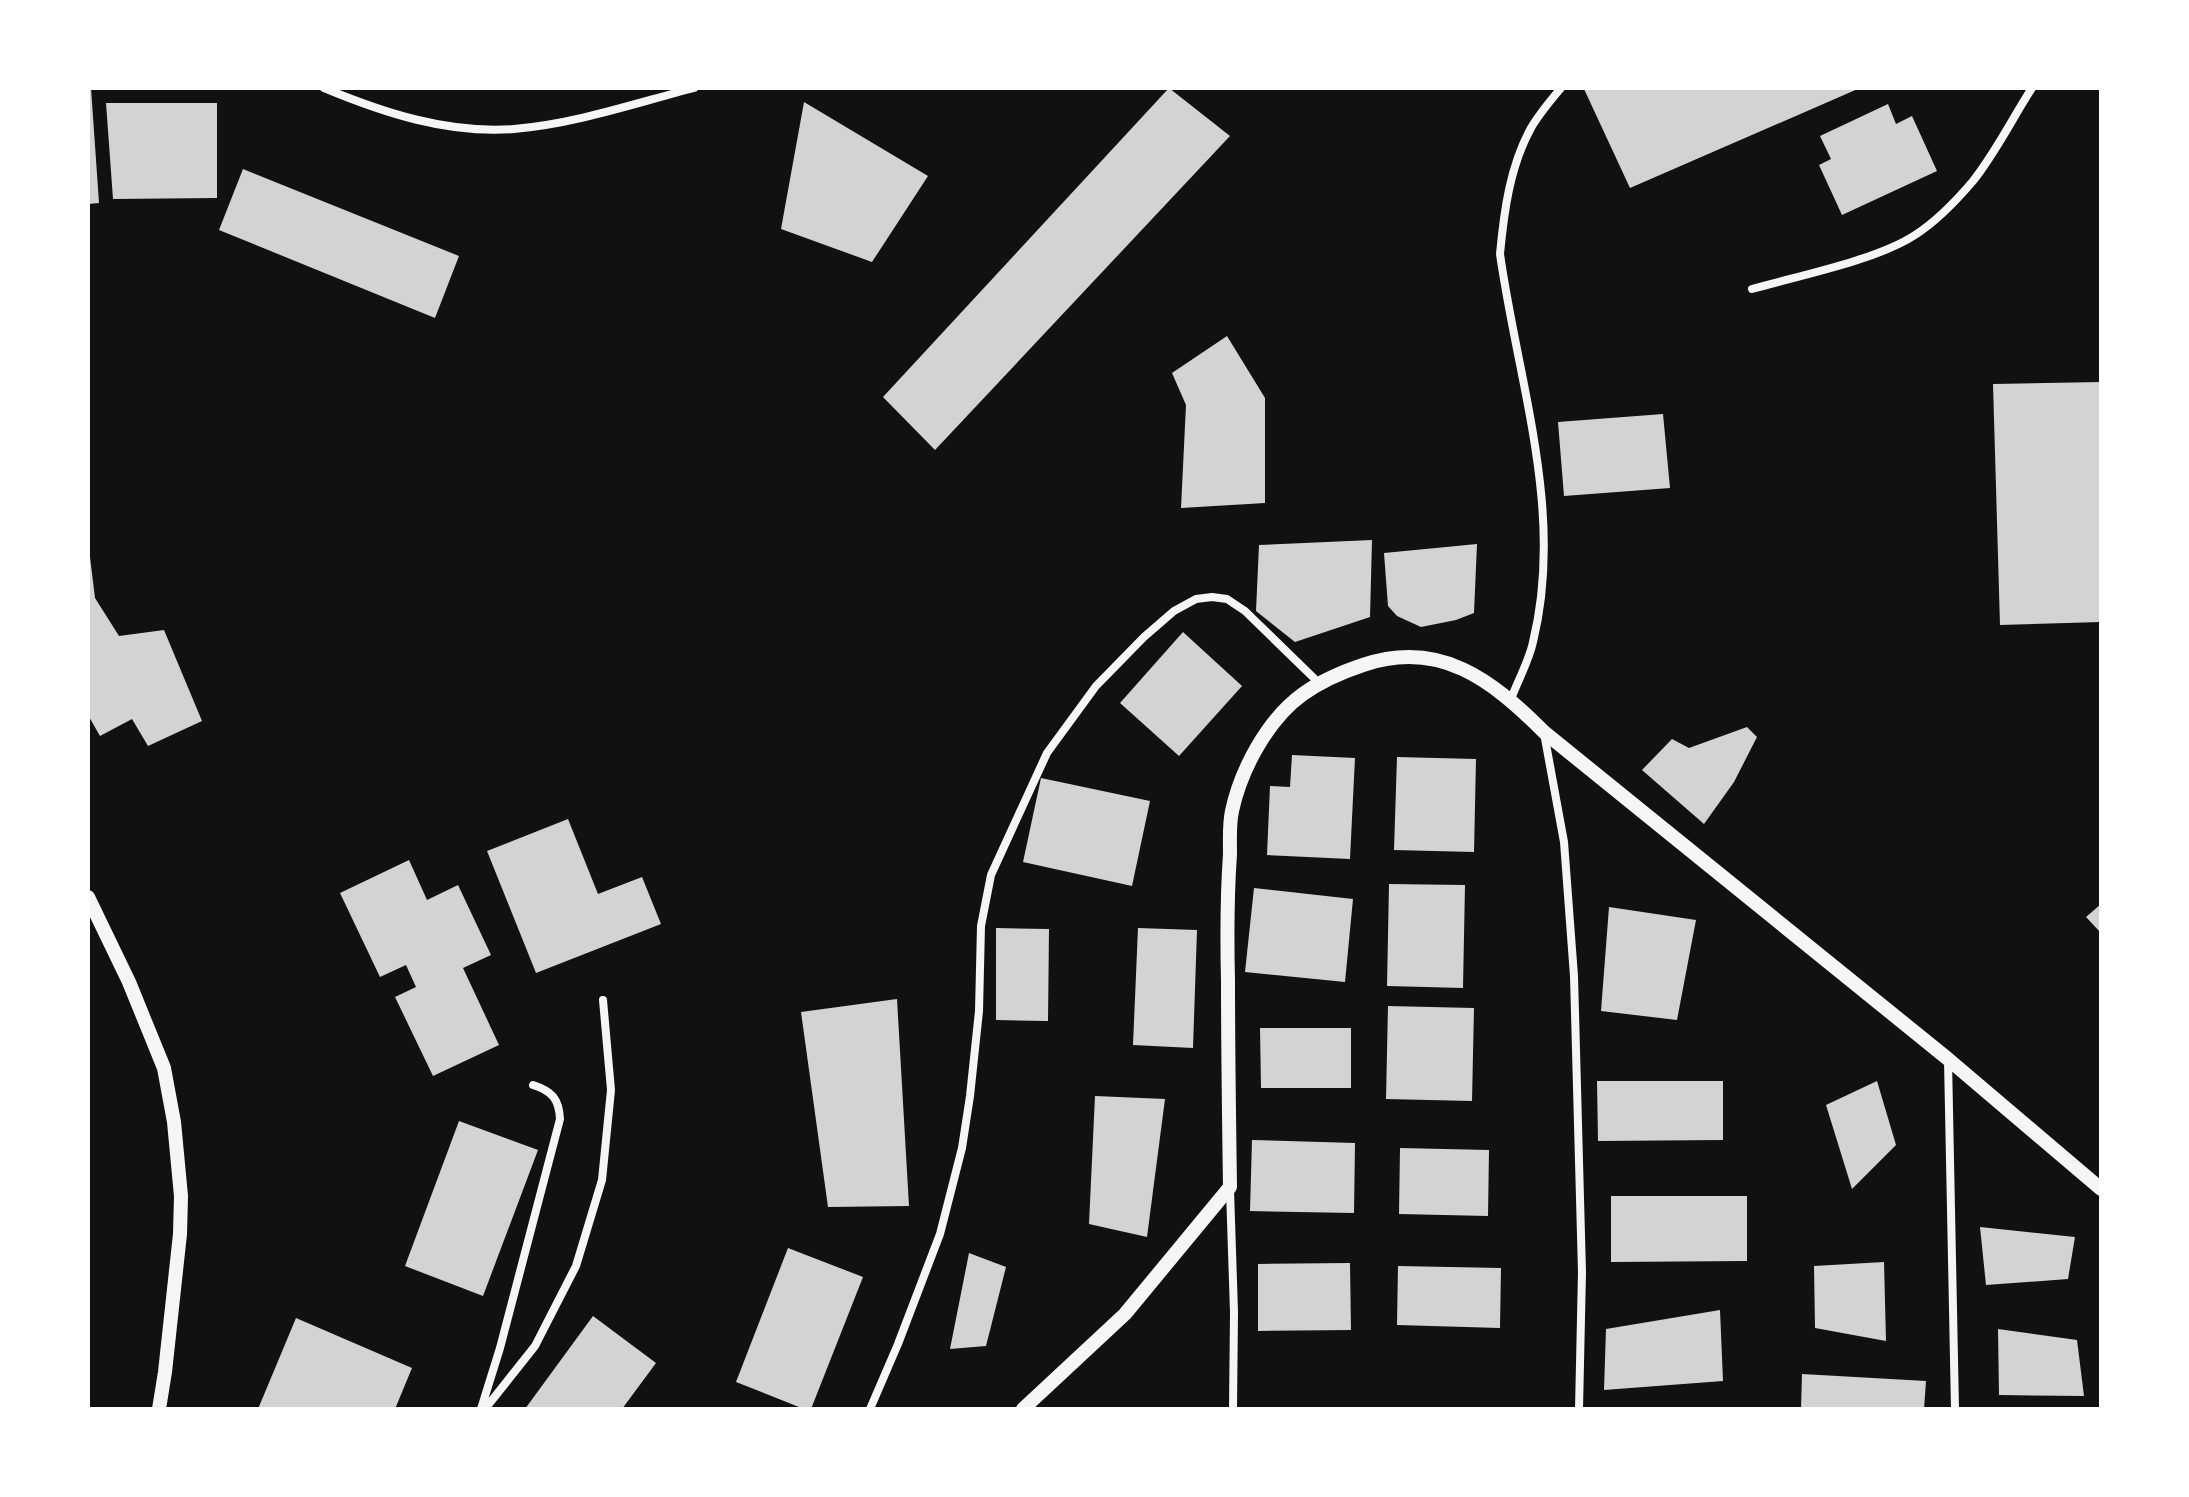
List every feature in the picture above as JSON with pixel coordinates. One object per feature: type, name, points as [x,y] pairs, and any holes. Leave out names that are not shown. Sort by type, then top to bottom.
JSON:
[{"type":"street","points":[[324,88],[420,122],[513,129],[555,123],[694,88]]},
{"type":"street","points":[[1511,699],[1533,644],[1544,549],[1542,493],[1500,254],[1503,216],[1514,171],[1531,127],[1561,88]]},
{"type":"street","points":[[1752,289],[1884,250],[1913,236],[1941,215],[1972,182],[1994,152],[2032,88]]},
{"type":"street","points":[[870,1409],[940,1234],[962,1148],[979,1011],[981,926],[991,875],[1047,753],[1105,676],[1174,611],[1196,599],[1227,599],[1245,611],[1320,684]]},
{"type":"street","points":[[1233,1409],[1227,904],[1232,812],[1247,768],[1271,727],[1301,695],[1338,673],[1382,659],[1412,657],[1460,668],[1491,683],[1544,732],[1948,1059],[2101,1189]]},
{"type":"street","points":[[1544,732],[1564,842],[1574,976],[1582,1272],[1579,1409]]},
{"type":"street","points":[[88,897],[129,982],[164,1068],[174,1122],[181,1196],[180,1234],[159,1409]]},
{"type":"street","points":[[483,1409],[535,1346],[576,1266],[602,1180],[611,1090],[603,1000]]},
{"type":"street","points":[[1948,1059],[1955,1409]]},
{"type":"street","points":[[483,1409],[560,1119],[559,1103],[548,1090],[533,1085]]},
{"type":"street","points":[[1023,1409],[1125,1314],[1230,1187]]},
{"type":"building","points":[[88,88],[91,88],[99,203],[88,204]]},
{"type":"building","points":[[1169,88],[1230,136],[935,450],[883,397]]},
{"type":"building","points":[[1860,88],[1630,188],[1584,89]]},
{"type":"building","points":[[804,102],[928,176],[872,262],[781,229]]},
{"type":"building","points":[[106,103],[217,103],[217,198],[113,199]]},
{"type":"building","points":[[1888,104],[1896,124],[1912,116],[1937,171],[1842,215],[1819,165],[1831,159],[1820,136]]},
{"type":"building","points":[[243,169],[459,256],[435,318],[219,230]]},
{"type":"building","points":[[1227,336],[1265,398],[1265,503],[1181,508],[1186,405],[1172,373]]},
{"type":"building","points":[[2101,382],[2101,622],[2000,625],[1993,384]]},
{"type":"building","points":[[1663,414],[1670,488],[1564,496],[1558,422]]},
{"type":"building","points":[[1372,540],[1370,617],[1295,642],[1256,611],[1259,545]]},
{"type":"building","points":[[1477,544],[1474,613],[1421,627],[1397,616],[1388,606],[1384,553]]},
{"type":"building","points":[[88,557],[95,598],[119,636],[164,630],[202,721],[148,746],[132,719],[100,736],[88,715]]},
{"type":"building","points":[[1183,632],[1242,686],[1179,756],[1120,703]]},
{"type":"building","points":[[1747,727],[1757,737],[1734,782],[1704,824],[1642,770],[1672,739],[1689,748]]},
{"type":"building","points":[[1292,755],[1355,758],[1350,859],[1267,855],[1270,786],[1290,787]]},
{"type":"building","points":[[1397,757],[1476,759],[1474,852],[1394,850]]},
{"type":"building","points":[[1041,778],[1150,801],[1132,886],[1023,862]]},
{"type":"building","points":[[568,819],[598,894],[642,877],[661,924],[536,973],[487,851]]},
{"type":"building","points":[[409,860],[427,900],[458,885],[491,955],[463,968],[499,1045],[433,1076],[395,997],[416,987],[406,965],[380,977],[340,893]]},
{"type":"building","points":[[1389,884],[1465,885],[1463,988],[1387,986]]},
{"type":"building","points":[[1254,888],[1353,899],[1345,982],[1245,972]]},
{"type":"building","points":[[2101,904],[2101,933],[2086,917]]},
{"type":"building","points":[[1609,907],[1696,920],[1677,1020],[1601,1011]]},
{"type":"building","points":[[996,928],[1049,929],[1048,1021],[996,1020]]},
{"type":"building","points":[[1138,928],[1197,930],[1193,1048],[1133,1045]]},
{"type":"building","points":[[897,999],[909,1206],[828,1207],[801,1012]]},
{"type":"building","points":[[1388,1006],[1474,1008],[1472,1101],[1386,1099]]},
{"type":"building","points":[[1260,1028],[1351,1028],[1351,1088],[1261,1088]]},
{"type":"building","points":[[1597,1081],[1723,1081],[1723,1140],[1598,1141]]},
{"type":"building","points":[[1877,1081],[1896,1145],[1852,1189],[1826,1105]]},
{"type":"building","points":[[1095,1096],[1165,1099],[1147,1237],[1089,1224]]},
{"type":"building","points":[[459,1121],[538,1150],[483,1296],[405,1266]]},
{"type":"building","points":[[1252,1140],[1355,1143],[1354,1213],[1250,1211]]},
{"type":"building","points":[[1400,1148],[1489,1150],[1488,1216],[1399,1214]]},
{"type":"building","points":[[1611,1196],[1747,1196],[1747,1261],[1611,1262]]},
{"type":"building","points":[[1980,1227],[2075,1237],[2068,1279],[1986,1285]]},
{"type":"building","points":[[788,1248],[863,1277],[811,1409],[736,1382]]},
{"type":"building","points":[[969,1253],[1006,1267],[986,1346],[950,1349]]},
{"type":"building","points":[[1884,1262],[1886,1341],[1815,1328],[1814,1266]]},
{"type":"building","points":[[1350,1263],[1351,1330],[1258,1331],[1258,1264]]},
{"type":"building","points":[[1398,1266],[1501,1268],[1500,1328],[1397,1325]]},
{"type":"building","points":[[1720,1310],[1723,1381],[1604,1390],[1606,1329]]},
{"type":"building","points":[[593,1316],[656,1363],[622,1409],[525,1409]]},
{"type":"building","points":[[296,1318],[412,1368],[395,1409],[258,1409]]},
{"type":"building","points":[[1998,1329],[2077,1340],[2084,1396],[1999,1395]]},
{"type":"building","points":[[1802,1374],[1926,1381],[1924,1409],[1801,1409]]}]
